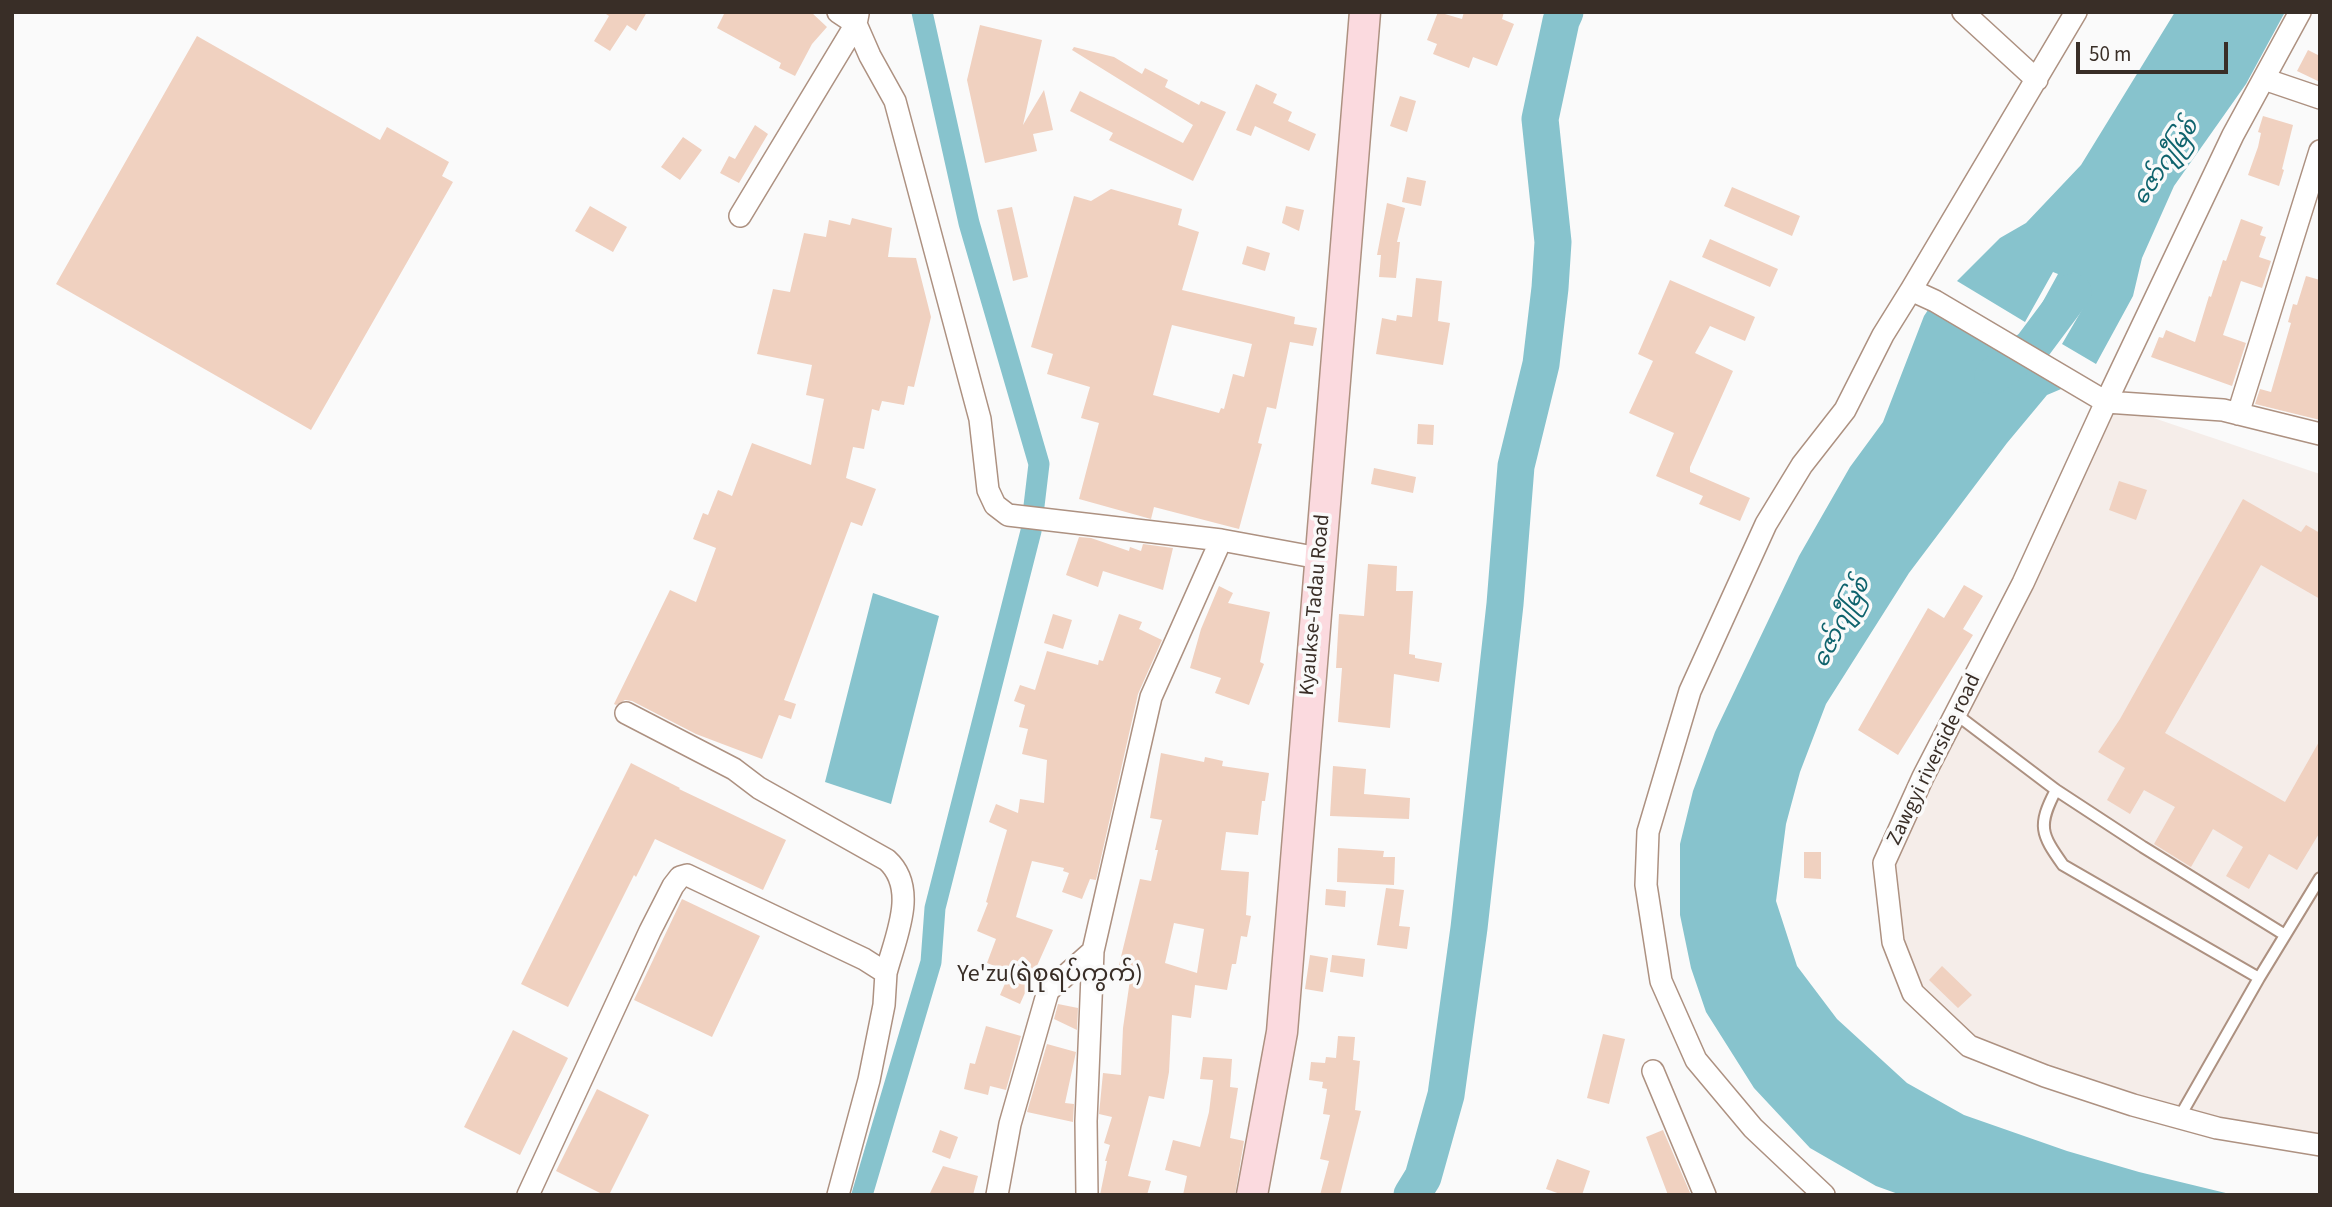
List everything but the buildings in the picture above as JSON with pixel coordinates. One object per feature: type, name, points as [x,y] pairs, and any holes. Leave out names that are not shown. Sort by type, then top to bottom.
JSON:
[{"type":"main road","name":"Kyaukse-Tadau Road","points":[[1252,1195],[1282,1032],[1365,12]]},
{"type":"street","points":[[1964,12],[2037,80]]},
{"type":"street","points":[[1824,1195],[1754,1128],[1696,1060],[1661,981],[1646,885],[1648,832],[1690,691],[1766,524],[1802,465],[1845,411],[1883,335],[2076,12]]},
{"type":"street","name":"Zawgyi riverside road","points":[[2300,12],[2233,135],[2023,583],[1923,777],[1884,863],[1894,942],[1913,993],[1969,1046],[2045,1076],[2179,1118],[2217,1128],[2320,1144]]},
{"type":"street","points":[[851,16],[895,101],[980,419],[988,490],[995,505],[1008,515],[1222,540],[1319,558]]},
{"type":"street","points":[[740,216],[851,16]]},
{"type":"street","points":[[2264,79],[2320,98]]},
{"type":"street","points":[[2238,414],[2320,151]]},
{"type":"street","points":[[1911,290],[1935,301],[2106,402],[2212,409],[2320,433]]},
{"type":"street","points":[[1087,1195],[1086,1121],[1093,951],[1151,697],[1222,540]]},
{"type":"street","points":[[626,713],[734,769],[759,788],[887,860],[894,867],[902,888],[904,906],[886,973],[884,1005],[869,1080],[838,1195]]},
{"type":"street","points":[[528,1195],[650,931],[680,877],[687,875],[721,889],[864,959],[886,973]]},
{"type":"street","points":[[997,1195],[1010,1124],[1048,991],[1093,951]]},
{"type":"street","points":[[1653,1071],[1705,1195]]},
{"type":"lane","points":[[1957,715],[2056,790],[2285,934]]},
{"type":"lane","points":[[2056,790],[2044,812],[2045,839],[2063,865],[2259,978]]},
{"type":"lane","points":[[2179,1118],[2320,878]]},
{"type":"shaded area","points":[[2106,402],[2320,474],[2320,1142],[2179,1118],[1969,1046],[1913,993],[1884,863]]},
{"type":"water","points":[[2175,12],[2285,12],[2246,84],[2174,186],[2142,258],[2133,296],[2096,364],[2062,344],[2090,296],[2086,292],[2057,341],[2030,325],[2058,274],[2053,272],[2025,322],[1957,281],[2000,238],[2026,223],[2081,165]]},
{"type":"water","points":[[1930,307],[2051,357],[2087,378],[2047,395],[2007,443],[1909,573],[1826,704],[1800,772],[1786,824],[1776,901],[1797,966],[1837,1019],[1907,1083],[1964,1115],[2067,1151],[2234,1195],[1901,1195],[1876,1186],[1810,1148],[1754,1088],[1706,1012],[1691,968],[1680,915],[1680,844],[1693,791],[1715,732],[1799,556],[1850,467],[1883,422],[1924,316]]},
{"type":"water","points":[[873,593],[939,616],[891,804],[825,782]]},
{"type":"waterway","points":[[862,1195],[931,962],[935,908],[1031,531],[1039,464],[969,223],[922,12]]},
{"type":"waterway","points":[[1412,1195],[1423,1177],[1446,1095],[1469,928],[1505,604],[1516,466],[1541,364],[1550,288],[1553,242],[1540,119],[1565,12]]},
{"type":"waterway","name":"ဇော်ဂျီမြစ်","points":[[1993,376],[2032,347],[2073,292]]},
{"type":"district","name":"Ye'zu(ရဲစုရပ်ကွက်)","points":[[1050,976]]}]
